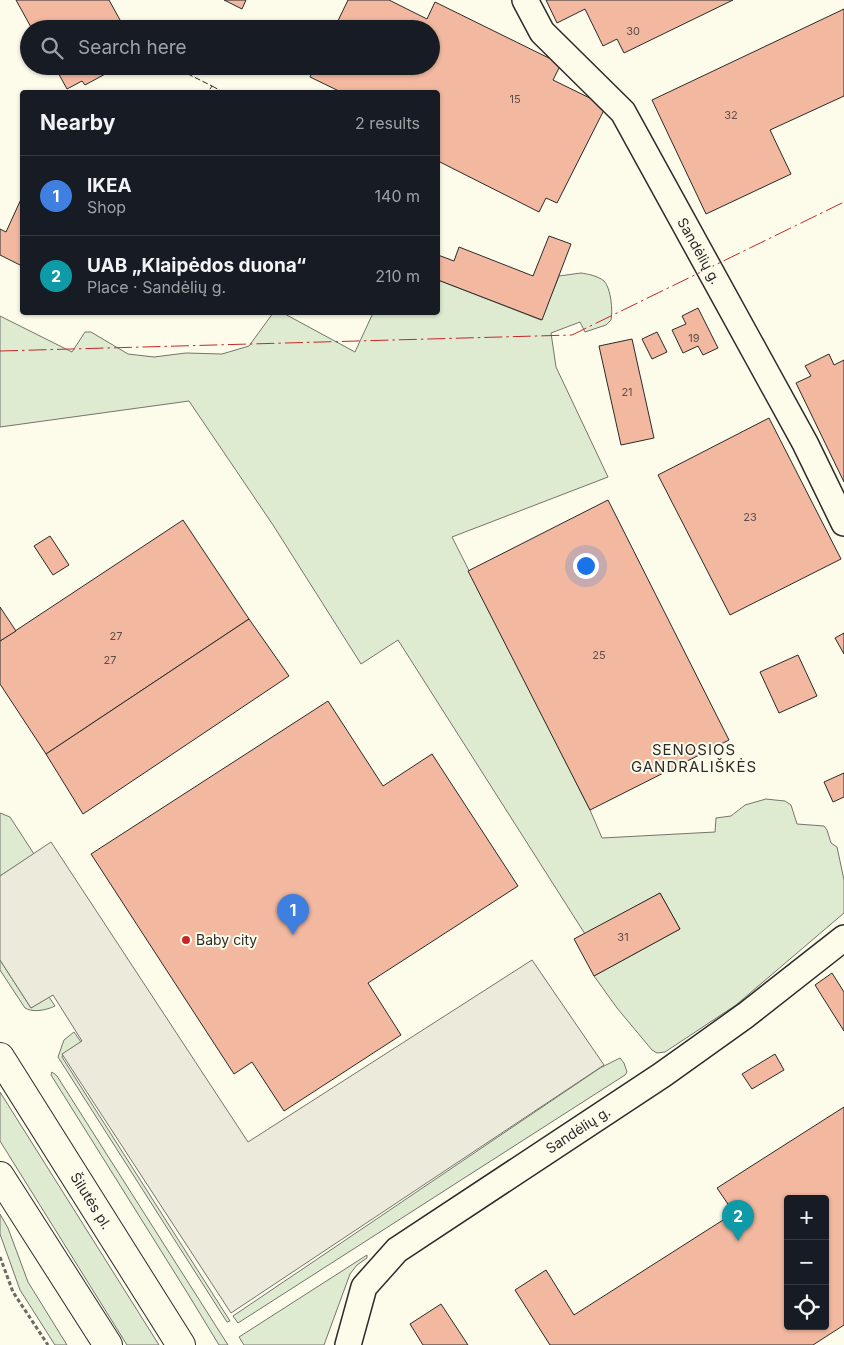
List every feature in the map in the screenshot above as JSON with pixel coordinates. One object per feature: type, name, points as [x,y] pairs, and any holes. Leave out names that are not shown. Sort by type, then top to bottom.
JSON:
[{"type":"main road","name":"Šilutės pl.","points":[[0,1058],[181,1345]]},
{"type":"main road","points":[[0,1176],[108,1345]]},
{"type":"street","name":"Sandėlių g.","points":[[525,0],[542,32],[622,112],[805,443],[844,523]]},
{"type":"street","name":"Sandėlių g.","points":[[348,1345],[364,1287],[396,1250],[662,1075],[746,1015],[844,938]]},
{"type":"path","points":[[0,1257],[13,1292],[48,1345]]},
{"type":"green space","points":[[581,273],[599,278],[606,284],[611,300],[611,320],[606,325],[585,332],[580,322],[551,333],[556,367],[608,477],[452,537],[590,810],[602,838],[715,832],[716,818],[731,816],[745,805],[766,799],[785,801],[791,805],[797,824],[824,826],[827,830],[831,843],[837,847],[844,880],[844,913],[736,1005],[665,1052],[657,1053],[652,1050],[617,1008],[594,976],[680,929],[660,893],[585,934],[398,640],[361,664],[273,525],[189,401],[0,427],[0,316],[72,352],[85,332],[91,332],[128,354],[154,357],[186,353],[222,354],[249,346],[272,315],[287,315],[355,352],[372,315],[440,315],[440,281],[541,320],[559,276]]},
{"type":"green space","points":[[0,813],[10,817],[34,854],[0,876]]},
{"type":"green space","points":[[0,960],[31,1008],[49,997],[55,1006],[40,1010],[28,1010],[25,1008],[0,970]]},
{"type":"green space","points":[[74,1032],[81,1042],[63,1054],[62,1057],[230,1321],[227,1322],[58,1057],[64,1040]]},
{"type":"green space","points":[[620,1058],[627,1072],[625,1075],[238,1323],[233,1316],[600,1068]]},
{"type":"green space","points":[[52,1072],[57,1076],[228,1345],[219,1345],[51,1075]]},
{"type":"green space","points":[[0,1092],[159,1345],[127,1345],[0,1141]]},
{"type":"green space","points":[[0,1214],[8,1228],[28,1282],[67,1345],[55,1345],[20,1290],[0,1234]]},
{"type":"green space","points":[[367,1255],[367,1258],[357,1265],[350,1274],[324,1345],[244,1345],[239,1337]]},
{"type":"shaded area","points":[[51,842],[248,1142],[532,960],[604,1065],[231,1313],[62,1054],[82,1041],[53,995],[31,1008],[0,960],[0,876]]},
{"type":"building","points":[[16,0],[109,0],[120,20],[27,20]]},
{"type":"building","points":[[224,0],[246,0],[242,9]]},
{"type":"building","points":[[348,0],[389,0],[427,19],[435,2],[561,64],[553,80],[606,106],[557,203],[546,198],[539,212],[440,162],[440,90],[337,90],[310,77],[311,75],[440,75],[440,20],[338,20]]},
{"type":"building","points":[[546,0],[733,0],[624,53],[617,39],[603,46],[585,9],[557,23]]},
{"type":"building","points":[[844,9],[844,96],[770,130],[791,174],[706,214],[652,100]]},
{"type":"building","points":[[59,75],[103,75],[85,85],[82,81],[67,89]]},
{"type":"building","points":[[20,201],[20,265],[0,255],[0,229],[6,232]]},
{"type":"building","points":[[549,236],[571,244],[542,320],[440,281],[440,256],[454,261],[459,247],[533,276]]},
{"type":"building","points":[[698,308],[718,348],[703,355],[698,346],[683,353],[672,330],[686,324],[682,316]]},
{"type":"building","points":[[657,332],[667,352],[652,359],[642,339]]},
{"type":"building","points":[[632,339],[654,438],[621,445],[599,346]]},
{"type":"building","points":[[829,354],[834,365],[844,360],[844,482],[796,383],[811,376],[805,366]]},
{"type":"building","points":[[769,418],[841,559],[730,615],[658,475]]},
{"type":"building","points":[[608,500],[729,740],[590,810],[468,571]]},
{"type":"building","points":[[183,520],[249,619],[46,754],[0,684],[0,641]]},
{"type":"building","points":[[50,536],[69,565],[53,575],[34,546]]},
{"type":"building","points":[[0,607],[16,631],[0,641]]},
{"type":"building","points":[[249,619],[289,676],[83,814],[46,754]]},
{"type":"building","points":[[844,633],[844,654],[835,638]]},
{"type":"building","points":[[798,655],[817,696],[779,713],[760,672]]},
{"type":"building","points":[[328,701],[383,786],[432,754],[518,886],[368,983],[401,1035],[284,1111],[252,1062],[234,1074],[91,854]]},
{"type":"building","points":[[844,773],[844,797],[833,802],[824,782]]},
{"type":"building","points":[[660,893],[680,929],[594,976],[574,939]]},
{"type":"building","points":[[832,973],[844,992],[844,1031],[815,985]]},
{"type":"building","points":[[775,1054],[784,1070],[752,1089],[742,1074]]},
{"type":"building","points":[[844,1107],[844,1325],[813,1345],[550,1345],[515,1290],[546,1270],[574,1315],[734,1213],[717,1188]]},
{"type":"building","points":[[441,1304],[468,1345],[423,1345],[410,1324]]},
{"type":"fence","points":[[190,75],[212,86],[209,90]]},
{"type":"fence","points":[[212,86],[219,90]]},
{"type":"power","points":[[0,351],[572,335],[844,202]]},
{"type":"place","name":"IKEA","points":[[293,935]]},
{"type":"place","name":"Baby city","points":[[186,940]]},
{"type":"place","name":"UAB „Klaipėdos duona“","points":[[738,1241]]},
{"type":"district","name":"SENOSIOS GANDRALIŠKĖS","points":[[694,758]]}]
